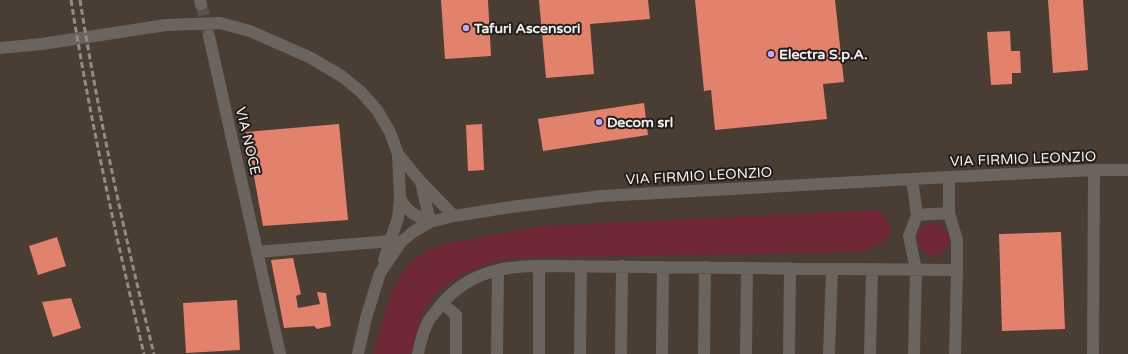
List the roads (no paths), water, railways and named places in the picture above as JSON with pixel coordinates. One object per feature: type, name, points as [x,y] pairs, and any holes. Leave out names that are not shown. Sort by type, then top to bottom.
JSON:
[{"type":"street","points":[[0,48],[42,44],[166,24],[220,23],[250,30],[311,58],[349,82],[361,92],[377,110],[390,132],[398,154],[400,198],[398,218],[380,273]]},
{"type":"street","name":"VIA NOCE","points":[[209,36],[280,354]]},
{"type":"street","points":[[398,154],[420,181],[454,216]]},
{"type":"street","points":[[1093,354],[1094,170]]},
{"type":"street","name":"VIA FIRMIO LEONZIO","points":[[358,354],[366,318],[380,273],[401,242],[413,232],[430,222],[454,216],[511,207],[602,196],[949,177],[1094,170],[1128,170]]},
{"type":"street","points":[[949,177],[949,213],[957,240],[955,354]]},
{"type":"street","points":[[912,179],[917,215],[909,236],[916,270],[914,354]]},
{"type":"street","points":[[420,181],[430,222]]},
{"type":"street","points":[[400,198],[406,209],[414,215],[430,222]]},
{"type":"street","points":[[917,215],[949,213]]},
{"type":"street","points":[[258,252],[390,241]]},
{"type":"street","points":[[418,354],[428,322],[442,303],[460,286],[477,276],[517,266],[957,270]]},
{"type":"street","points":[[539,266],[539,354]]},
{"type":"street","points":[[580,354],[581,266]]},
{"type":"street","points":[[621,354],[622,266]]},
{"type":"street","points":[[662,354],[663,267]]},
{"type":"street","points":[[704,354],[705,267]]},
{"type":"street","points":[[746,354],[748,268]]},
{"type":"street","points":[[788,354],[790,268]]},
{"type":"street","points":[[829,354],[832,269]]},
{"type":"street","points":[[870,354],[872,269]]},
{"type":"street","points":[[497,354],[498,270]]},
{"type":"street","points":[[442,303],[456,315],[456,354]]},
{"type":"tunnel","points":[[201,4],[209,36]]},
{"type":"railway","points":[[71,0],[86,89],[104,178],[144,354]]},
{"type":"railway","points":[[80,0],[87,45],[113,178],[154,354]]},
{"type":"place","name":"Tafuri Ascensori","points":[[466,28]]},
{"type":"place","name":"Electra S.p.A.","points":[[771,54]]},
{"type":"place","name":"Decom srl","points":[[599,122]]}]
